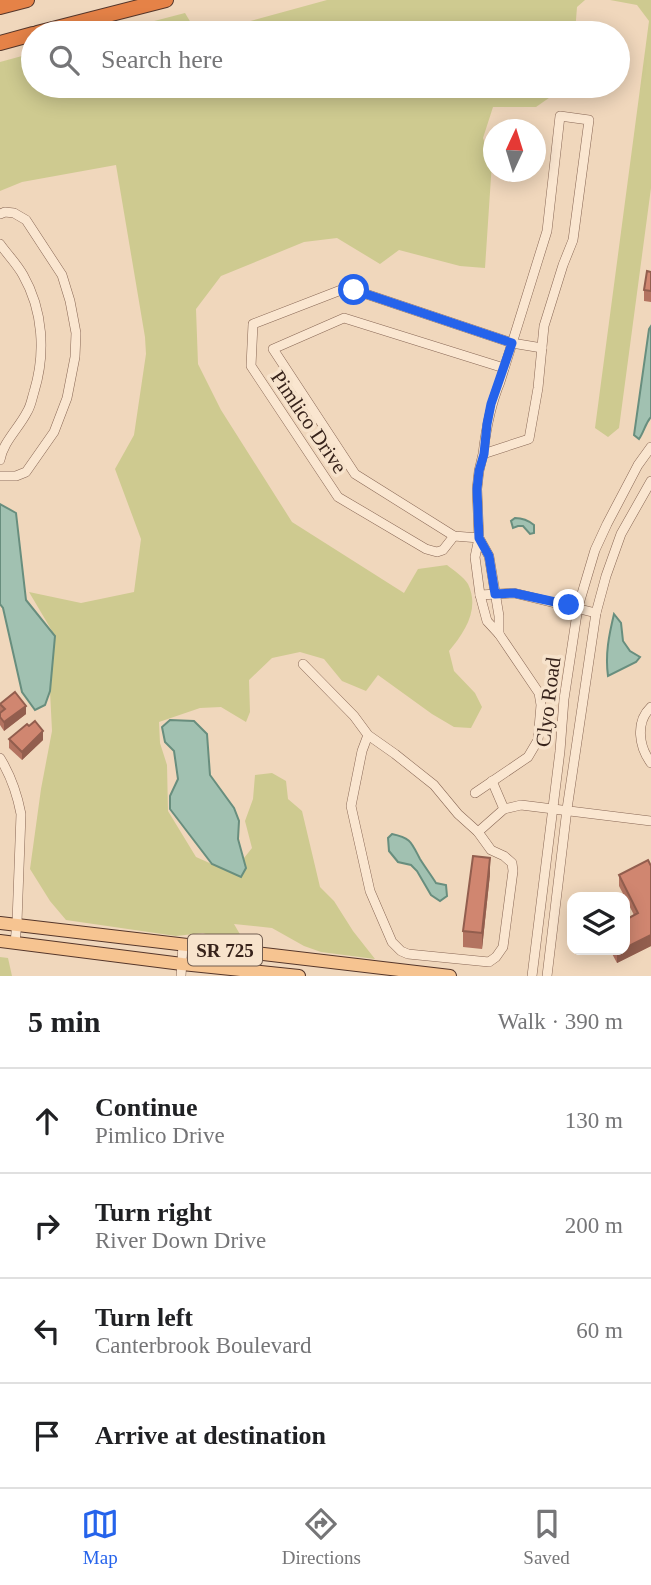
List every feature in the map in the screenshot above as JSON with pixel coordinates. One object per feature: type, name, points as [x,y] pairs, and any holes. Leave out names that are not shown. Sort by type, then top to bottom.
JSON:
[{"type":"highway","points":[[0,7],[27,0]]},
{"type":"highway","points":[[85,21],[166,0]]},
{"type":"highway","points":[[0,43],[21,38]]},
{"type":"main road","name":"SR 725","points":[[0,923],[184,945],[339,970],[450,976]]},
{"type":"main road","name":"SR 725","points":[[0,941],[181,970],[299,976]]},
{"type":"street","points":[[474,793],[528,757],[538,740],[541,705],[539,693],[487,621],[480,595],[475,557],[479,538],[477,489],[491,404],[505,368],[547,231],[560,117],[589,120],[573,240],[544,326],[538,388],[529,439],[484,454]]},
{"type":"street","points":[[0,214],[14,213],[26,220],[62,275],[76,333],[69,388],[54,432],[26,471],[16,476],[0,476]]},
{"type":"street","points":[[0,244],[22,274],[34,301],[41,327],[41,349],[38,381],[29,411],[1,454],[0,460]]},
{"type":"street","name":"Pimlico Drive","points":[[454,536],[443,550],[437,552],[426,549],[338,497],[251,366],[253,324],[341,290],[354,290],[512,343],[542,348]]},
{"type":"street","name":"Pimlico Drive","points":[[479,538],[454,536],[355,474],[273,349],[344,318],[505,368]]},
{"type":"street","name":"Clyo Road","points":[[532,976],[564,699],[578,607],[595,550],[638,465],[651,447]]},
{"type":"street","name":"Clyo Road","points":[[547,976],[567,809],[596,613],[621,534],[651,481]]},
{"type":"street","points":[[479,538],[489,556],[499,616],[499,635]]},
{"type":"street","points":[[480,595],[514,593],[596,613]]},
{"type":"street","points":[[303,664],[354,716],[368,735],[434,786],[478,832],[491,850],[512,863],[503,947],[489,962],[408,954],[392,942],[370,891],[351,806],[362,751],[368,735]]},
{"type":"street","points":[[651,707],[644,715],[640,731],[643,749],[651,763]]},
{"type":"street","points":[[0,758],[12,780],[21,814],[15,943]]},
{"type":"street","points":[[492,781],[504,809]]},
{"type":"street","points":[[478,832],[504,809],[521,804],[651,821]]},
{"type":"street","points":[[181,970],[184,945]]},
{"type":"shaded area","points":[[327,0],[585,0],[577,7],[576,21],[251,21]]},
{"type":"shaded area","points":[[610,0],[651,0],[651,188],[619,428],[608,437],[595,428],[649,21],[637,5]]},
{"type":"shaded area","points":[[185,13],[190,21],[154,21]]},
{"type":"shaded area","points":[[21,56],[21,98],[549,98],[536,107],[493,107],[489,119],[483,119],[483,182],[491,182],[485,268],[460,266],[399,250],[380,264],[337,238],[304,242],[221,276],[196,309],[198,364],[221,410],[292,522],[404,593],[418,569],[447,565],[466,581],[471,593],[469,620],[449,651],[454,671],[475,693],[482,707],[471,728],[454,727],[378,675],[366,691],[342,681],[324,659],[300,652],[272,658],[249,680],[250,712],[246,722],[221,707],[200,708],[159,722],[160,743],[167,765],[168,811],[196,857],[232,873],[252,848],[245,821],[253,799],[255,775],[272,773],[286,781],[288,799],[302,811],[320,887],[334,901],[375,959],[321,952],[272,928],[234,924],[245,943],[231,943],[203,933],[176,936],[66,920],[50,901],[30,869],[52,731],[50,691],[55,636],[29,592],[81,603],[134,592],[141,539],[115,469],[134,435],[146,354],[116,165],[22,182],[0,191],[0,62]]},
{"type":"shaded area","points":[[651,326],[651,417],[639,439],[634,435]]},
{"type":"shaded area","points":[[0,504],[16,513],[26,600],[55,636],[50,691],[45,705],[35,710],[22,692],[0,604]]},
{"type":"shaded area","points":[[515,518],[534,525],[534,533],[530,534],[523,526],[513,528],[511,521]]},
{"type":"shaded area","points":[[614,614],[621,623],[623,641],[630,651],[640,657],[636,662],[608,676],[607,652]]},
{"type":"shaded area","points":[[170,720],[194,721],[207,734],[210,775],[234,808],[239,821],[238,839],[246,868],[241,877],[212,864],[170,809],[170,796],[178,779],[174,751],[165,742],[162,727]]},
{"type":"shaded area","points":[[392,834],[410,842],[436,883],[446,885],[447,896],[440,901],[431,895],[411,865],[398,862],[389,851],[388,838]]},
{"type":"shaded area","points":[[0,957],[8,958],[12,976],[0,976]]},
{"type":"building","points":[[647,271],[651,272],[651,291],[644,290]]},
{"type":"building","points":[[15,692],[26,706],[4,722],[0,713],[5,709],[0,704]]},
{"type":"building","points":[[35,721],[43,731],[22,752],[9,739]]},
{"type":"building","points":[[473,856],[490,858],[482,933],[463,931]]},
{"type":"building","points":[[648,860],[651,866],[651,935],[630,946],[630,917],[638,913],[630,892],[619,875]]},
{"type":"route","points":[[354,290],[512,343],[491,404],[479,471],[479,538],[489,556],[495,594],[514,593],[569,605]]}]
